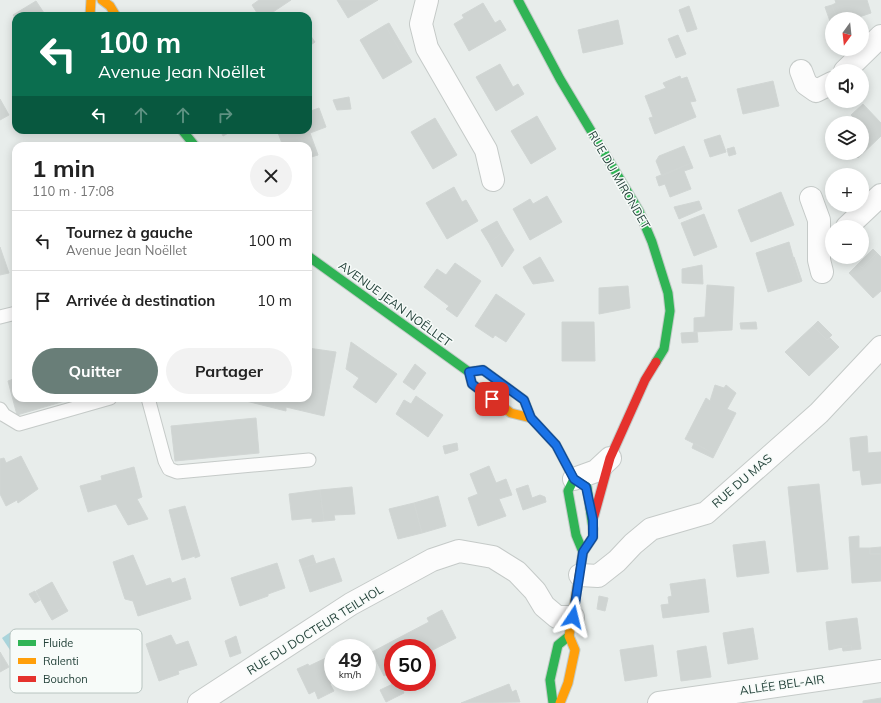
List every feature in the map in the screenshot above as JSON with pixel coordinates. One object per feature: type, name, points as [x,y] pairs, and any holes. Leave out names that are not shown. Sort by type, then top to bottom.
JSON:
[{"type":"main road","points":[[90,12],[91,0]]},
{"type":"main road","points":[[102,0],[110,6],[114,12]]},
{"type":"main road","name":"RUE DU MIRONDET","points":[[518,0],[560,79],[639,211],[652,242],[668,292],[670,311],[664,349],[645,380],[610,458],[593,520]]},
{"type":"main road","points":[[185,134],[192,142]]},
{"type":"main road","name":"AVENUE JEAN NOËLLET","points":[[312,259],[469,372],[472,384],[512,413],[531,418]]},
{"type":"main road","points":[[469,372],[483,370],[524,400],[531,418],[556,445],[574,479],[586,487],[593,520],[593,537],[583,552],[571,626],[575,650],[568,683],[560,703]]},
{"type":"main road","points":[[574,479],[568,491],[576,535],[583,552]]},
{"type":"main road","points":[[553,703],[550,680],[558,645],[571,626]]},
{"type":"street","points":[[427,0],[421,24],[428,48],[486,150],[493,180]]},
{"type":"street","points":[[851,64],[881,36]]},
{"type":"street","points":[[801,71],[806,84],[824,87]]},
{"type":"street","points":[[854,220],[881,195]]},
{"type":"street","points":[[811,198],[819,220],[825,255]]},
{"type":"street","name":"RUE DU MAS","points":[[580,575],[598,576],[617,561],[633,544],[651,529],[706,513],[819,413],[881,346]]},
{"type":"street","name":"RUE DU MIRONDET","points":[[574,479],[596,471],[610,458]]},
{"type":"street","name":"RUE DU DOCTEUR TEILHOL","points":[[199,703],[351,604],[432,560],[459,551],[493,557],[517,572],[535,592],[544,606],[571,626]]},
{"type":"street","name":"ALLÉE BEL-AIR","points":[[659,703],[881,671]]},
{"type":"lane","points":[[0,317],[12,314]]},
{"type":"lane","points":[[0,409],[4,415],[19,424],[96,402]]},
{"type":"lane","points":[[149,402],[165,461],[169,469],[177,472],[309,460]]},
{"type":"water","points":[[10,632],[10,650],[2,638]]},
{"type":"building","points":[[259,0],[291,0],[273,12],[256,12],[252,5]]},
{"type":"building","points":[[337,0],[378,0],[348,18]]},
{"type":"building","points":[[835,0],[867,0],[871,13],[834,12],[832,5],[836,3]]},
{"type":"building","points":[[36,1],[43,12],[18,12]]},
{"type":"building","points":[[483,3],[495,23],[500,20],[506,30],[469,51],[454,24],[464,18],[462,15]]},
{"type":"building","points":[[832,5],[834,12],[827,12],[825,7]]},
{"type":"building","points":[[689,6],[697,29],[687,32],[679,10]]},
{"type":"building","points":[[618,20],[623,44],[583,53],[578,30]]},
{"type":"building","points":[[389,23],[406,52],[402,54],[385,25]]},
{"type":"building","points":[[385,25],[402,54],[406,52],[412,62],[383,79],[360,40]]},
{"type":"building","points":[[678,35],[686,54],[676,58],[668,39]]},
{"type":"building","points":[[500,64],[513,87],[518,84],[524,94],[496,111],[476,77]]},
{"type":"building","points":[[680,76],[681,79],[687,77],[696,101],[690,102],[696,117],[655,134],[649,118],[653,117],[645,96],[666,88],[663,83]]},
{"type":"building","points":[[773,81],[779,106],[743,114],[737,89]]},
{"type":"building","points":[[349,97],[351,109],[337,110],[333,100]]},
{"type":"building","points":[[0,99],[9,115],[0,120]]},
{"type":"building","points":[[319,108],[326,127],[312,132],[312,111]]},
{"type":"building","points":[[859,108],[867,108],[881,123],[881,136],[869,147],[869,116],[851,115]]},
{"type":"building","points":[[537,116],[556,149],[531,164],[511,131]]},
{"type":"building","points":[[435,118],[457,155],[433,169],[411,132]]},
{"type":"building","points":[[278,134],[310,134],[318,155],[312,157],[312,142],[282,142]]},
{"type":"building","points":[[720,135],[726,152],[710,157],[704,140]]},
{"type":"building","points":[[684,146],[691,163],[662,176],[656,161],[659,156]]},
{"type":"building","points":[[734,147],[736,154],[729,156],[727,149]]},
{"type":"building","points":[[691,163],[693,168],[684,171],[691,189],[670,197],[665,184],[659,186],[656,177]]},
{"type":"building","points":[[454,187],[462,202],[466,200],[478,221],[447,239],[426,203]]},
{"type":"building","points":[[781,192],[794,225],[751,242],[738,210]]},
{"type":"building","points":[[547,196],[562,222],[530,240],[513,209],[530,199],[533,204]]},
{"type":"building","points":[[699,201],[702,209],[679,219],[674,207]]},
{"type":"building","points":[[704,214],[717,247],[694,256],[681,223]]},
{"type":"building","points":[[497,221],[503,232],[489,243],[481,230]]},
{"type":"building","points":[[503,232],[514,250],[502,267],[489,243]]},
{"type":"building","points":[[789,242],[800,282],[768,292],[756,253]]},
{"type":"building","points":[[0,247],[9,273],[0,275]]},
{"type":"building","points":[[873,249],[877,253],[869,261],[869,253]]},
{"type":"building","points":[[877,253],[881,257],[881,291],[873,298],[849,273],[858,264],[862,268],[866,264],[869,264],[869,261]]},
{"type":"building","points":[[540,257],[554,281],[533,284],[523,267]]},
{"type":"building","points":[[794,257],[802,281],[800,282],[792,258]]},
{"type":"building","points":[[455,263],[481,281],[457,317],[446,309],[449,306],[424,287],[437,269],[446,275]]},
{"type":"building","points":[[858,264],[866,264],[862,268]]},
{"type":"building","points":[[702,265],[703,284],[682,283],[682,269]]},
{"type":"building","points":[[707,285],[734,287],[732,330],[694,332],[694,318],[705,317]]},
{"type":"building","points":[[628,286],[630,308],[599,314],[599,288]]},
{"type":"building","points":[[496,294],[525,314],[506,342],[495,335],[493,338],[475,326]]},
{"type":"building","points":[[818,321],[832,335],[827,340],[813,326]]},
{"type":"building","points":[[562,322],[594,322],[595,361],[562,361]]},
{"type":"building","points":[[756,322],[757,329],[741,329],[740,323]]},
{"type":"building","points":[[813,326],[827,340],[830,338],[839,347],[809,376],[785,352]]},
{"type":"building","points":[[697,332],[698,342],[682,343],[681,333]]},
{"type":"building","points":[[351,342],[397,374],[376,403],[353,387],[359,378],[346,369]]},
{"type":"building","points":[[312,349],[336,352],[324,416],[286,407],[286,411],[274,408],[275,402],[312,402]]},
{"type":"building","points":[[415,364],[426,373],[414,390],[403,382]]},
{"type":"building","points":[[12,380],[12,396],[8,381]]},
{"type":"building","points":[[715,385],[724,388],[726,385],[736,393],[727,409],[736,413],[715,454],[685,439],[706,398],[710,401]]},
{"type":"building","points":[[416,396],[443,415],[428,437],[396,414],[404,400],[411,404]]},
{"type":"building","points":[[14,402],[61,402],[17,415]]},
{"type":"building","points":[[250,402],[275,402],[274,408]]},
{"type":"building","points":[[256,418],[259,453],[175,461],[171,426]]},
{"type":"building","points":[[867,436],[868,453],[881,452],[881,483],[862,485],[860,470],[853,471],[850,438]]},
{"type":"building","points":[[457,443],[458,450],[445,454],[443,446]]},
{"type":"building","points":[[694,443],[715,454],[713,458],[692,448]]},
{"type":"building","points":[[21,456],[38,489],[18,503],[17,500],[6,506],[0,494],[0,459],[4,458],[6,463]]},
{"type":"building","points":[[489,466],[496,483],[506,479],[512,495],[499,499],[506,516],[478,526],[468,498],[478,494],[470,474]]},
{"type":"building","points":[[134,467],[142,497],[137,499],[148,519],[128,525],[116,504],[88,512],[80,486],[102,480],[101,476]]},
{"type":"building","points":[[819,484],[828,569],[797,572],[788,487]]},
{"type":"building","points":[[528,485],[532,498],[540,495],[545,497],[546,502],[523,510],[516,489]]},
{"type":"building","points":[[352,487],[355,514],[334,515],[335,520],[324,521],[320,490]]},
{"type":"building","points":[[320,490],[324,521],[312,522],[312,518],[292,520],[289,494]]},
{"type":"building","points":[[438,496],[446,526],[422,533],[414,503]]},
{"type":"building","points":[[414,503],[422,533],[398,539],[389,509]]},
{"type":"building","points":[[185,506],[200,556],[182,560],[169,510]]},
{"type":"building","points":[[859,536],[859,548],[870,548],[870,554],[881,554],[881,581],[852,583],[849,537]]},
{"type":"building","points":[[765,541],[769,573],[737,577],[733,545]]},
{"type":"building","points":[[881,547],[881,554],[870,554],[870,548]]},
{"type":"building","points":[[133,555],[146,586],[170,578],[172,583],[185,578],[191,599],[138,616],[133,601],[125,599],[113,562]]},
{"type":"building","points":[[313,555],[316,564],[302,568],[299,560]]},
{"type":"building","points":[[334,558],[342,581],[310,592],[302,568]]},
{"type":"building","points":[[277,563],[285,588],[240,606],[231,578]]},
{"type":"building","points":[[705,579],[709,612],[663,618],[661,605],[669,604],[668,597],[672,596],[670,584]]},
{"type":"building","points":[[52,582],[65,606],[49,615],[36,591]]},
{"type":"building","points":[[35,591],[40,600],[35,603],[29,594]]},
{"type":"building","points":[[599,596],[608,598],[605,611],[597,609]]},
{"type":"building","points":[[65,606],[68,611],[52,620],[49,615]]},
{"type":"building","points":[[442,610],[456,638],[436,648],[436,639],[411,639],[408,633],[429,622],[427,618]]},
{"type":"building","points":[[857,618],[861,649],[852,650],[851,645],[829,650],[826,622]]},
{"type":"building","points":[[753,628],[758,659],[728,664],[723,633]]},
{"type":"building","points":[[408,633],[411,639],[397,639]]},
{"type":"building","points":[[171,635],[176,645],[188,641],[197,665],[178,671],[179,674],[159,681],[146,644]]},
{"type":"building","points":[[236,636],[241,653],[230,657],[225,641]]},
{"type":"building","points":[[653,645],[657,676],[625,681],[620,650]]},
{"type":"building","points":[[851,645],[852,650],[843,651],[842,646]]},
{"type":"building","points":[[384,646],[384,676],[376,660],[376,650]]},
{"type":"building","points":[[706,646],[711,677],[681,681],[677,651]]},
{"type":"building","points":[[0,652],[9,667],[0,672]]},
{"type":"building","points":[[324,659],[324,691],[334,691],[318,699],[315,691],[309,694],[297,669],[308,664],[309,666]]},
{"type":"building","points":[[509,684],[512,692],[516,690],[520,702],[461,703]]},
{"type":"building","points":[[384,688],[384,691],[403,691],[404,693],[386,702],[380,690]]},
{"type":"building","points":[[881,698],[881,703],[863,703],[863,701]]},
{"type":"traffic: fast","points":[[518,0],[560,79],[639,211],[652,242],[668,293],[670,311],[664,349],[656,362]]},
{"type":"traffic: fast","points":[[185,134],[192,142]]},
{"type":"traffic: fast","points":[[312,259],[469,372],[483,370],[524,400],[531,418],[556,445],[574,479],[587,487],[593,529]]},
{"type":"traffic: fast","points":[[574,479],[568,491],[576,535],[583,552]]},
{"type":"traffic: fast","points":[[553,703],[550,680],[558,645],[569,636]]},
{"type":"traffic: slow","points":[[90,12],[91,0]]},
{"type":"traffic: slow","points":[[102,0],[110,6],[114,12]]},
{"type":"traffic: slow","points":[[469,372],[472,384],[511,413],[531,418]]},
{"type":"traffic: slow","points":[[560,703],[568,683],[575,650],[569,636],[583,552],[593,537],[593,529]]},
{"type":"traffic: jam","points":[[594,516],[610,458],[645,380],[656,362]]},
{"type":"route","points":[[492,399],[472,384],[469,372],[483,370],[524,400],[531,418],[556,445],[574,479],[586,487],[593,520],[593,537],[583,552],[573,617]]}]
